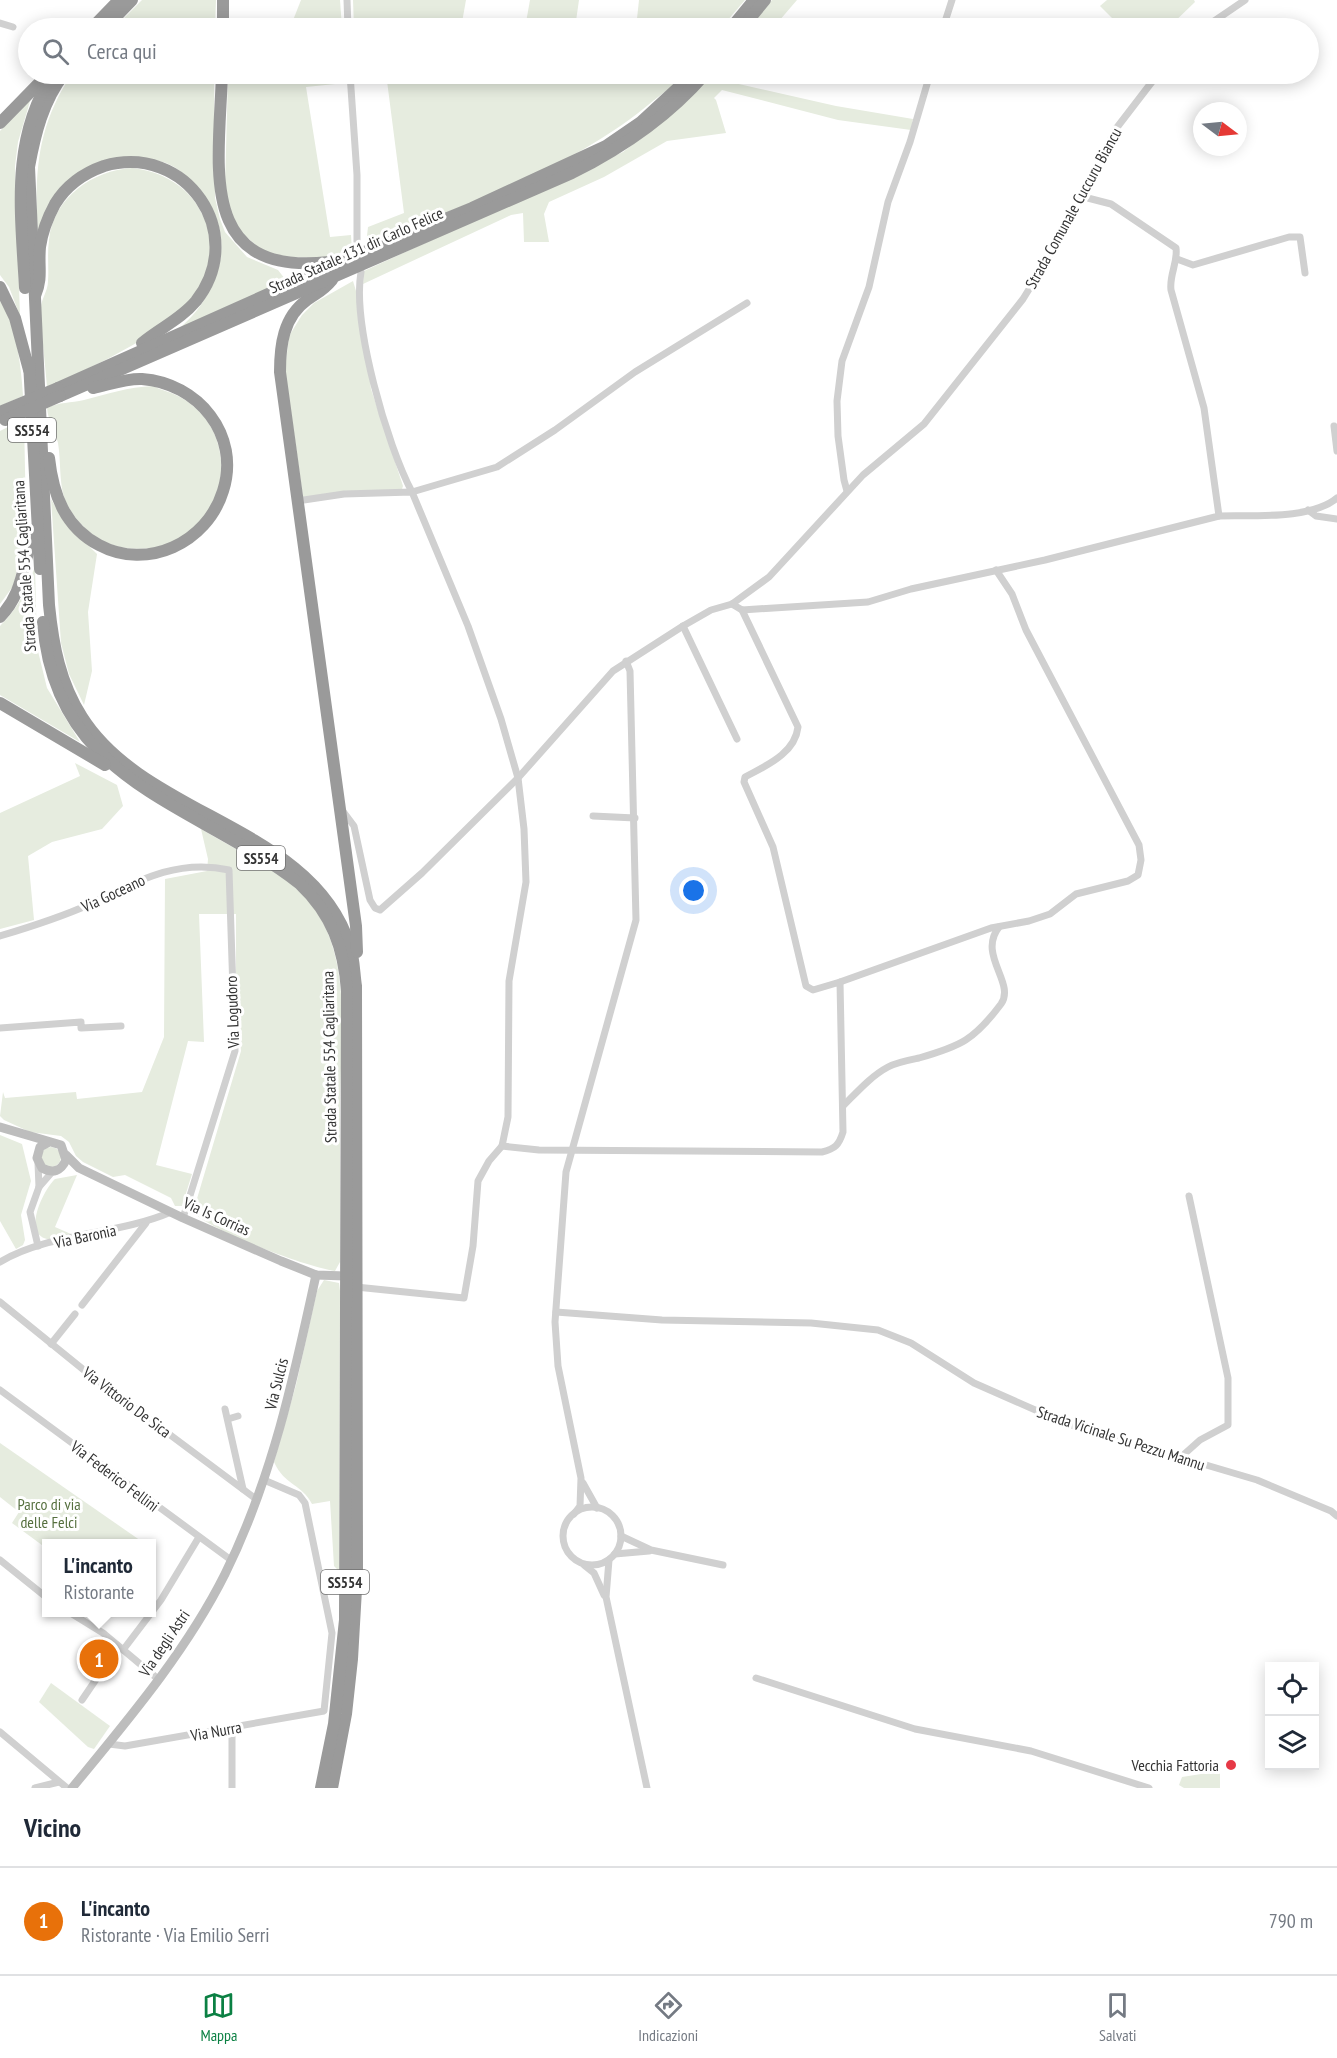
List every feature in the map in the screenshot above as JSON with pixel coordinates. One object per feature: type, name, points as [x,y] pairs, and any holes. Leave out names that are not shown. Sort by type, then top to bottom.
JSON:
[{"type":"highway","points":[[102,18],[119,0]]},
{"type":"highway","points":[[115,18],[132,0]]},
{"type":"highway","points":[[223,0],[223,18]]},
{"type":"highway","points":[[739,18],[754,0]]},
{"type":"highway","points":[[750,18],[765,0]]},
{"type":"highway","points":[[0,123],[41,84]]},
{"type":"highway","name":"Strada Statale 554 Cagliaritana","points":[[46,84],[29,122],[20,163],[37,528],[45,649],[53,678],[78,728],[117,771],[287,874],[312,895],[336,934],[345,969],[347,992],[345,1620],[335,1713],[322,1782],[317,1781],[316,1788]]},
{"type":"highway","name":"SS554","points":[[42,436],[33,300],[29,168],[41,117],[59,84]]},
{"type":"highway","points":[[222,84],[220,188],[227,221],[242,242],[260,256],[283,264],[342,261]]},
{"type":"highway","name":"Strada Statale 131 dir Carlo Felice","points":[[127,354],[342,261],[472,208],[606,146],[641,122],[682,84]]},
{"type":"highway","name":"Strada Statale 131 dir Carlo Felice","points":[[2,418],[59,392],[332,280],[616,151],[657,120],[695,84]]},
{"type":"highway","points":[[33,300],[41,281],[40,248],[46,223],[56,204],[73,183],[98,168],[125,162],[157,165],[171,172],[196,193],[208,210],[215,241],[213,269],[205,287],[182,316],[127,354],[59,392]]},
{"type":"highway","points":[[332,280],[320,294],[307,300],[295,313],[282,341],[280,372],[356,926],[356,986]]},
{"type":"highway","points":[[0,287],[15,318],[29,372]]},
{"type":"highway","points":[[42,436],[48,442],[57,497],[67,519],[87,538],[110,551],[134,556],[164,552],[188,540],[210,519],[224,490],[226,456],[221,434],[212,416],[188,393],[172,384],[140,379],[59,392]]},
{"type":"highway","name":"Strada Statale 554 Cagliaritana","points":[[42,436],[52,628],[60,671],[77,709],[101,743],[126,766],[294,867],[318,888],[339,918],[351,947],[356,986],[357,1545],[354,1627],[346,1714],[332,1788]]},
{"type":"highway","points":[[0,617],[16,596],[24,578],[31,543],[37,528]]},
{"type":"highway","points":[[0,702],[117,771]]},
{"type":"street","points":[[347,0],[348,18]]},
{"type":"street","points":[[946,18],[951,0]]},
{"type":"street","points":[[1219,18],[1245,0]]},
{"type":"street","points":[[0,23],[13,27]]},
{"type":"street","points":[[351,84],[357,175],[357,251]]},
{"type":"street","points":[[848,491],[843,480],[838,436],[837,401],[842,361],[869,287],[888,202],[910,142],[927,84]]},
{"type":"street","name":"Strada Comunale Cuccuru Biancu","points":[[339,806],[354,826],[370,900],[375,908],[380,910],[413,882],[518,778],[614,671],[626,661],[711,610],[732,604],[769,577],[848,491],[924,424],[947,398],[965,369],[1023,299],[1060,239],[1115,130],[1150,84]]},
{"type":"street","points":[[1080,196],[1111,204],[1176,248],[1177,259],[1170,282],[1171,290],[1204,408],[1219,516]]},
{"type":"street","points":[[1177,259],[1193,265],[1289,237],[1300,237],[1305,273]]},
{"type":"street","points":[[356,1287],[464,1298],[473,1246],[478,1181],[489,1161],[502,1146],[508,1118],[509,981],[526,882],[518,778],[468,626],[412,492],[376,394],[362,316],[361,272]]},
{"type":"street","points":[[297,501],[344,494],[412,492],[497,466],[555,430],[635,372],[747,303]]},
{"type":"street","points":[[1334,426],[1337,451]]},
{"type":"street","points":[[742,610],[868,602],[911,589],[1219,516],[1274,515],[1308,510],[1337,498]]},
{"type":"street","points":[[1308,510],[1316,516],[1337,519]]},
{"type":"street","points":[[732,604],[742,610],[798,727],[794,740],[781,756],[745,777],[744,782],[773,847],[806,986],[813,990],[999,927],[1050,914],[1076,894],[1128,881],[1138,875],[1141,860],[1139,845],[1026,630],[1012,594],[996,570]]},
{"type":"street","points":[[683,626],[737,739]]},
{"type":"street","points":[[626,661],[630,671],[636,920],[566,1172],[555,1345],[581,1478],[580,1506],[566,1523],[563,1540],[570,1555],[594,1573],[606,1598],[646,1788]]},
{"type":"street","points":[[592,816],[635,818]]},
{"type":"street","name":"Via Goceano","points":[[0,936],[40,924],[148,876],[169,870],[210,865],[229,870]]},
{"type":"street","name":"Via Logudoro","points":[[183,1218],[235,1051],[229,870]]},
{"type":"street","points":[[843,1106],[872,1078],[889,1066],[956,1046],[983,1029],[1003,1001],[1004,990],[990,946],[992,936],[999,927]]},
{"type":"street","points":[[502,1146],[527,1150],[822,1152],[834,1149],[840,1143],[843,1132],[840,982]]},
{"type":"street","points":[[0,1028],[81,1022],[81,1028],[121,1026]]},
{"type":"street","points":[[1,1127],[26,1137],[59,1144],[66,1155],[65,1162],[39,1187]]},
{"type":"street","points":[[26,1137],[45,1170],[56,1170]]},
{"type":"street","points":[[38,1246],[30,1212],[39,1187],[38,1158],[42,1145],[49,1142]]},
{"type":"street","name":"Via Is Corrias","points":[[66,1155],[79,1168],[183,1218],[316,1275],[346,1276]]},
{"type":"street","name":"Via Is Corrias","points":[[56,1170],[79,1168]]},
{"type":"street","points":[[1181,1458],[1200,1440],[1228,1425],[1229,1407],[1228,1378],[1189,1196]]},
{"type":"street","name":"Via Baronia","points":[[0,1262],[38,1246],[146,1223],[171,1212]]},
{"type":"street","points":[[82,1305],[146,1223]]},
{"type":"street","name":"Via Sulcis","points":[[256,1499],[264,1480],[294,1376],[316,1275]]},
{"type":"street","name":"Via Vittorio De Sica","points":[[0,1302],[51,1344],[256,1499]]},
{"type":"street","name":"Strada Vicinale Su Pezzu Mannu","points":[[556,1312],[662,1320],[810,1323],[878,1330],[911,1343],[974,1383],[1034,1411],[1067,1424],[1257,1480],[1331,1511],[1337,1516]]},
{"type":"street","points":[[51,1344],[75,1314]]},
{"type":"street","name":"Via Federico Fellini","points":[[0,1390],[231,1560]]},
{"type":"street","points":[[225,1409],[243,1489]]},
{"type":"street","points":[[228,1419],[238,1416]]},
{"type":"street","points":[[581,1478],[597,1508]]},
{"type":"street","name":"Via Nurra","points":[[109,1744],[125,1746],[324,1711],[332,1633],[305,1503],[299,1495],[264,1480]]},
{"type":"street","name":"Via degli Astri","points":[[72,1788],[109,1744],[158,1678],[216,1590],[256,1499]]},
{"type":"street","points":[[574,1514],[585,1508],[597,1508],[614,1517],[621,1536],[615,1554],[609,1560],[597,1565],[583,1564]]},
{"type":"street","points":[[621,1536],[651,1551],[723,1565]]},
{"type":"street","points":[[156,1605],[199,1537]]},
{"type":"street","points":[[615,1554],[651,1551]]},
{"type":"street","points":[[0,1560],[42,1594]]},
{"type":"street","points":[[606,1598],[609,1560]]},
{"type":"street","points":[[77,1617],[103,1633],[158,1678]]},
{"type":"street","points":[[82,1700],[146,1617]]},
{"type":"street","points":[[756,1678],[915,1729],[1031,1751],[1149,1788]]},
{"type":"street","points":[[232,1728],[232,1788]]},
{"type":"street","points":[[0,1732],[67,1788]]},
{"type":"street","points":[[35,1788],[59,1782]]},
{"type":"green space","points":[[142,0],[216,0],[215,18],[124,18]]},
{"type":"green space","points":[[301,0],[340,0],[341,18],[294,18]]},
{"type":"green space","points":[[353,0],[466,0],[463,18],[354,18]]},
{"type":"green space","points":[[530,0],[579,0],[576,18],[527,18]]},
{"type":"green space","points":[[639,0],[745,0],[730,18],[637,18]]},
{"type":"green space","points":[[772,0],[797,0],[782,18],[757,18]]},
{"type":"green space","points":[[1107,0],[1194,0],[1195,2],[1178,18],[1112,18],[1100,6]]},
{"type":"green space","points":[[66,84],[214,84],[215,198],[220,219],[225,232],[247,257],[278,270],[285,279],[284,283],[180,328],[207,296],[220,260],[221,241],[218,222],[209,203],[184,174],[165,162],[130,161],[82,172],[38,234],[37,191],[40,151],[51,112]]},
{"type":"green space","points":[[228,84],[335,84],[306,87],[330,237],[351,235],[352,251],[322,258],[268,256],[231,223],[225,188]]},
{"type":"green space","points":[[387,84],[674,84],[622,125],[553,166],[478,200],[366,244],[368,227],[404,213]]},
{"type":"green space","points":[[702,84],[739,84],[836,106],[913,119],[911,130],[838,120],[722,90],[714,98],[726,133],[667,141],[604,177],[549,202],[544,214],[549,242],[524,242],[523,213],[511,215],[363,284],[364,271],[623,152],[681,107]]},
{"type":"green space","points":[[31,98],[18,142],[15,166],[20,316],[9,287],[0,275],[0,131]]},
{"type":"green space","points":[[132,168],[163,176],[190,195],[202,214],[209,233],[212,247],[210,267],[201,287],[185,306],[164,324],[116,355],[47,387],[41,308],[48,285],[48,245],[52,225],[58,211],[77,189],[103,174]]},
{"type":"green space","points":[[353,281],[359,301],[371,389],[403,486],[402,489],[303,497],[285,370],[289,336],[302,315],[314,303]]},
{"type":"green space","points":[[0,297],[14,332],[23,396],[0,406]]},
{"type":"green space","points":[[153,386],[178,396],[200,413],[214,434],[221,458],[220,482],[212,505],[197,525],[177,540],[151,548],[122,547],[95,536],[81,524],[69,508],[62,491],[58,443],[47,408],[126,389]]},
{"type":"green space","points":[[24,419],[26,518],[14,585],[0,604],[0,431]]},
{"type":"green space","points":[[51,499],[64,522],[97,554],[88,612],[92,671],[84,705],[69,674],[61,643]]},
{"type":"green space","points":[[35,566],[37,647],[47,688],[80,742],[0,695],[0,626],[21,598]]},
{"type":"green space","points":[[75,763],[117,785],[123,806],[102,829],[52,842],[28,856],[34,920],[0,929],[0,813],[80,776]]},
{"type":"green space","points":[[201,829],[259,862],[299,891],[324,925],[333,949],[342,1001],[340,1262],[335,1271],[303,1263],[261,1248],[220,1229],[193,1212],[241,1051],[236,1001],[236,914],[199,914],[204,1042],[188,1041],[156,1165],[192,1174],[182,1206],[175,1206],[171,1198],[125,1175],[113,1177],[83,1162],[76,1156],[69,1142],[61,1136],[30,1132],[0,1116],[3,1092],[5,1098],[76,1092],[77,1099],[142,1092],[164,1037],[165,879],[207,871],[208,859]]},
{"type":"green space","points":[[0,1135],[22,1144],[31,1181],[21,1215],[25,1240],[23,1245],[16,1249],[0,1221]]},
{"type":"green space","points":[[51,1147],[58,1150],[61,1157],[58,1164],[51,1167],[44,1164],[41,1157],[44,1150]]},
{"type":"green space","points":[[77,1175],[55,1227],[71,1234],[47,1239],[40,1235],[36,1228],[37,1210],[41,1201],[55,1179]]},
{"type":"green space","points":[[324,1280],[339,1283],[340,1291],[339,1571],[334,1566],[330,1501],[312,1504],[303,1492],[283,1476],[274,1462],[296,1385],[317,1291]]},
{"type":"green space","name":"Parco di via delle Felci","points":[[0,1443],[138,1539],[42,1539],[42,1545],[12,1523],[19,1512],[0,1497]]},
{"type":"green space","points":[[51,1683],[110,1726],[94,1749],[88,1747],[39,1702]]},
{"type":"green space","points":[[1220,1771],[1220,1788],[1184,1788],[1179,1785],[1182,1777]]},
{"type":"place","name":"L'incanto","points":[[99,1659]]},
{"type":"place","name":"Vecchia Fattoria","points":[[1231,1765]]}]
